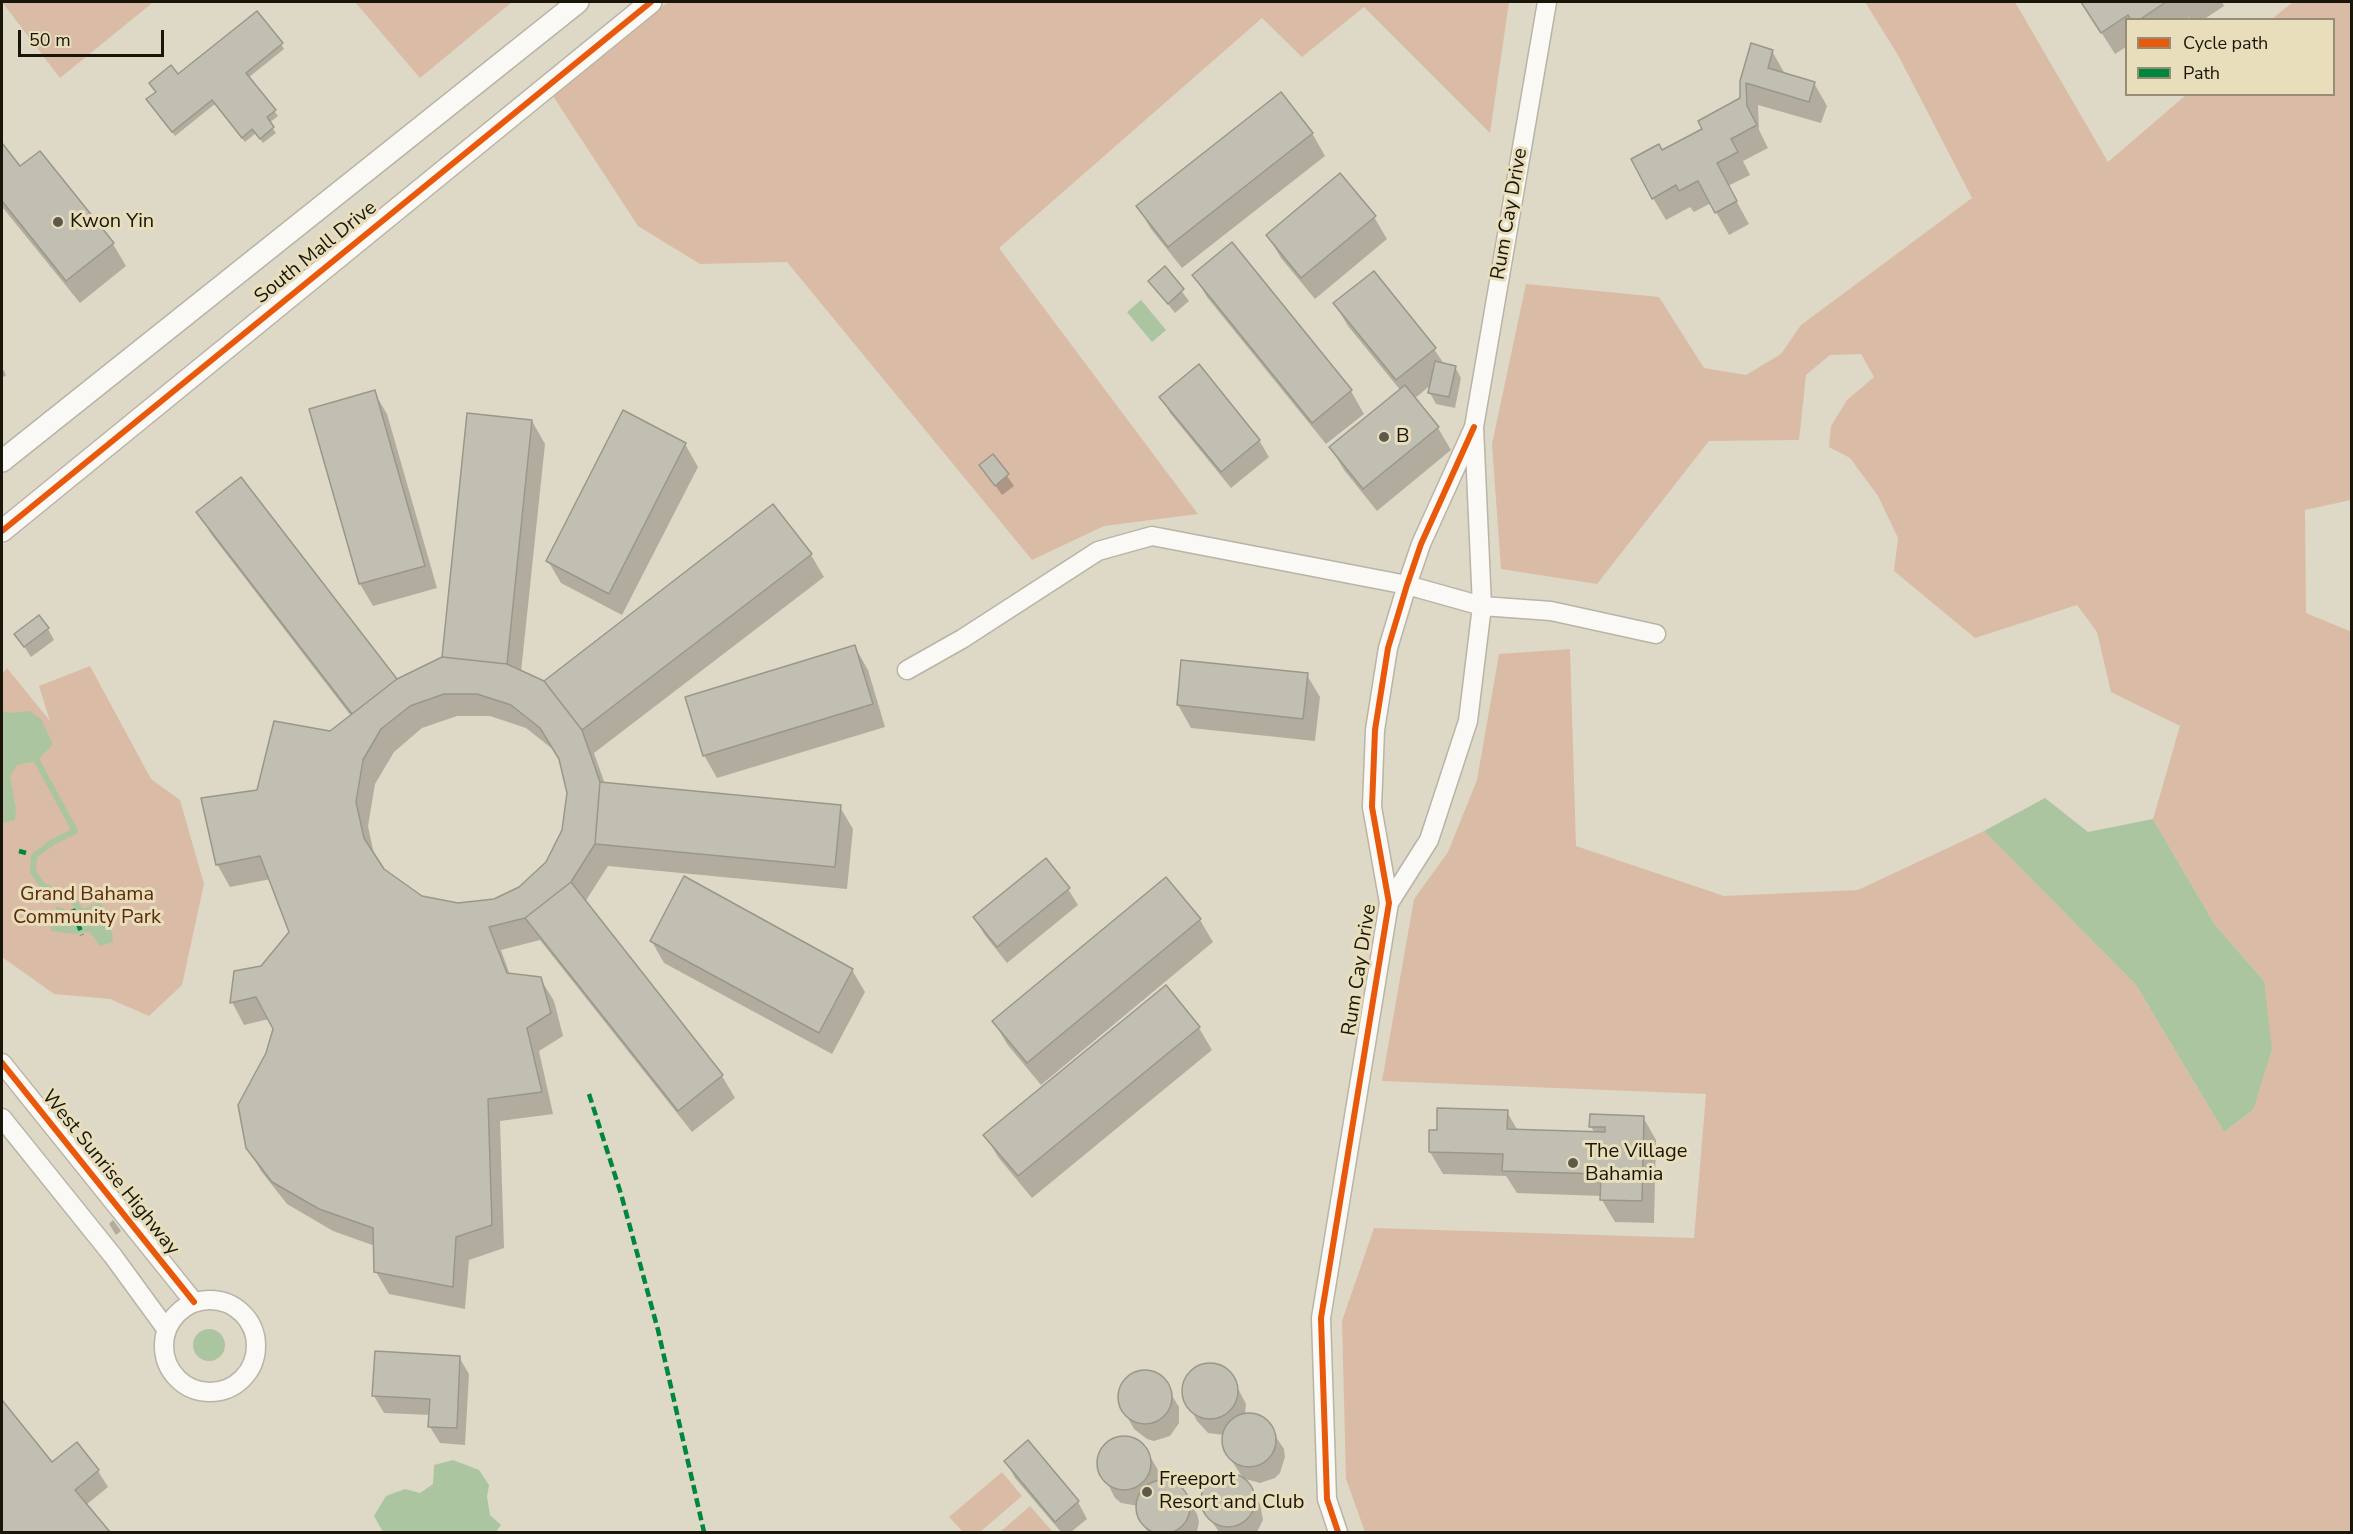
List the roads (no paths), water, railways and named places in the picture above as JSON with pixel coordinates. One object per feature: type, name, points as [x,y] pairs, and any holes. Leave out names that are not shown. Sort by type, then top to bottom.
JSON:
[{"type":"street","name":"South Mall Drive","points":[[2,460],[578,2]]},
{"type":"street","name":"South Mall Drive","points":[[2,531],[651,2]]},
{"type":"street","name":"Rum Cay Drive","points":[[1389,903],[1429,840],[1468,721],[1482,606],[1474,427],[1547,2]]},
{"type":"street","name":"Rum Cay Drive","points":[[1338,1533],[1327,1499],[1321,1318],[1389,903],[1372,807],[1375,730],[1388,648],[1407,585],[1421,544],[1474,427]]},
{"type":"street","points":[[908,670],[962,639],[1098,551],[1152,536],[1407,585],[1482,606],[1551,610],[1656,634]]},
{"type":"street","name":"West Sunrise Highway","points":[[2,1063],[194,1302]]},
{"type":"street","points":[[2,1118],[112,1256],[167,1330]]},
{"type":"street","points":[[209,1299],[225,1302],[239,1310],[250,1322],[256,1336],[256,1352],[252,1368],[242,1380],[229,1389],[213,1393],[197,1391],[183,1384],[166,1362],[164,1346],[167,1330],[177,1313],[194,1302],[209,1299]]},
{"type":"waterway","points":[[37,761],[75,831],[53,842],[34,856],[33,872],[43,886],[71,898],[81,910]]},
{"type":"place","name":"Kwon Yin","points":[[58,222]]},
{"type":"place","name":"B","points":[[1384,437]]},
{"type":"place","name":"The Village Bahamia","points":[[1573,1163]]},
{"type":"place","name":"Freeport Resort and Club","points":[[1147,1492]]},
{"type":"park label","name":"Grand Bahama Community Park","points":[[87,906]]}]
